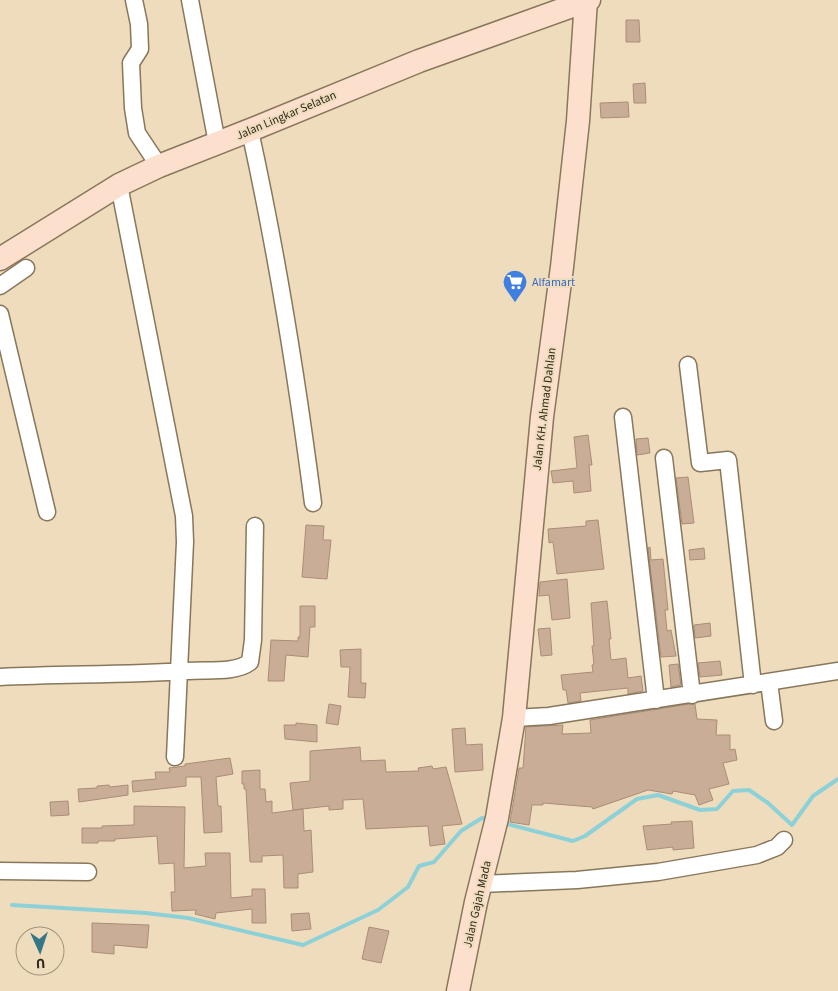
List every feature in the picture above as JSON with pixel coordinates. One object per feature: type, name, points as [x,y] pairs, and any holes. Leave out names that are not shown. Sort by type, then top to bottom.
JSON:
[{"type":"street","points":[[134,0],[139,24],[140,49],[131,63],[133,108],[137,133],[159,166]]},
{"type":"street","points":[[190,0],[217,143]]},
{"type":"street","name":"Jalan Lingkar Selatan","points":[[0,259],[119,185],[159,166],[250,131],[419,61],[587,0]]},
{"type":"street","name":"Jalan KH. Ahmad Dahlan","points":[[495,825],[514,718],[542,417],[562,266],[578,121],[587,0]]},
{"type":"street","points":[[250,131],[267,208],[304,433],[313,503]]},
{"type":"street","points":[[119,185],[184,516],[185,542],[175,757]]},
{"type":"street","points":[[0,286],[26,268]]},
{"type":"street","points":[[0,314],[47,512]]},
{"type":"street","points":[[688,365],[700,463],[728,460],[761,683],[774,721]]},
{"type":"street","points":[[623,417],[656,700]]},
{"type":"street","points":[[664,458],[692,695]]},
{"type":"street","points":[[0,677],[122,674],[237,668],[250,662],[253,640],[255,526]]},
{"type":"street","points":[[514,718],[549,716],[838,671]]},
{"type":"street","name":"Jalan Gajah Mada","points":[[458,991],[495,825]]},
{"type":"street","points":[[481,884],[577,880],[658,872],[767,852],[777,847],[784,840]]},
{"type":"street","points":[[0,871],[88,872]]},
{"type":"building","points":[[626,20],[639,20],[640,42],[626,42]]},
{"type":"building","points":[[645,83],[646,103],[634,103],[633,84]]},
{"type":"building","points":[[628,102],[629,117],[601,118],[600,103]]},
{"type":"building","points":[[588,435],[592,465],[589,465],[591,491],[574,493],[573,481],[553,483],[551,471],[577,468],[574,437]]},
{"type":"building","points":[[648,438],[650,453],[637,455],[636,439]]},
{"type":"building","points":[[688,477],[694,523],[682,524],[676,478]]},
{"type":"building","points":[[598,520],[604,569],[557,574],[553,542],[549,543],[548,529],[586,526],[586,521]]},
{"type":"building","points":[[306,525],[324,526],[323,540],[331,540],[327,579],[302,577]]},
{"type":"building","points":[[650,547],[651,560],[663,559],[668,610],[665,610],[667,631],[671,630],[676,656],[661,657],[648,548]]},
{"type":"building","points":[[704,548],[705,559],[690,560],[689,550]]},
{"type":"building","points":[[567,579],[570,618],[552,620],[549,595],[539,596],[540,582]]},
{"type":"building","points":[[607,601],[611,660],[626,658],[628,678],[641,676],[643,691],[628,694],[628,688],[580,693],[581,701],[568,703],[566,690],[563,690],[561,675],[593,672],[592,646],[594,646],[591,603]]},
{"type":"building","points":[[300,606],[315,606],[315,627],[310,627],[308,657],[286,655],[284,681],[268,681],[271,640],[298,641],[298,637],[300,637]]},
{"type":"building","points":[[710,623],[711,636],[695,638],[694,625]]},
{"type":"building","points":[[550,628],[552,655],[541,656],[538,629]]},
{"type":"building","points":[[361,649],[361,683],[366,683],[365,698],[348,697],[350,667],[341,667],[340,650]]},
{"type":"building","points":[[720,661],[722,675],[700,677],[698,663]]},
{"type":"building","points":[[678,664],[681,685],[671,687],[669,665]]},
{"type":"building","points":[[329,704],[341,706],[338,725],[326,723]]},
{"type":"building","points":[[695,704],[697,719],[717,720],[716,735],[730,735],[730,750],[735,749],[737,760],[723,763],[729,784],[709,789],[713,800],[699,805],[695,795],[673,791],[672,794],[648,790],[593,809],[592,807],[543,803],[543,805],[532,805],[529,825],[510,822],[519,768],[523,768],[526,727],[563,725],[562,734],[591,733],[590,720]]},
{"type":"building","points":[[296,723],[317,725],[317,742],[285,739],[284,725],[296,725]]},
{"type":"building","points":[[465,728],[466,745],[482,744],[483,770],[455,772],[452,729]]},
{"type":"building","points":[[360,747],[361,761],[385,760],[386,772],[419,771],[418,768],[432,766],[433,769],[446,767],[462,824],[442,826],[445,844],[430,846],[428,826],[366,829],[363,799],[343,800],[343,809],[329,810],[329,806],[293,810],[290,783],[310,781],[310,751]]},
{"type":"building","points":[[230,758],[233,774],[216,777],[218,806],[221,806],[222,832],[204,833],[201,777],[186,777],[186,786],[133,792],[132,781],[156,779],[155,772],[170,772],[169,768],[185,766],[185,764]]},
{"type":"building","points":[[260,770],[260,789],[265,789],[266,802],[272,801],[272,813],[303,809],[304,831],[311,830],[313,872],[298,874],[298,888],[284,888],[283,855],[262,856],[262,862],[250,862],[246,789],[244,789],[244,784],[242,784],[242,771]]},
{"type":"building","points":[[109,785],[110,787],[128,785],[128,795],[79,802],[78,789]]},
{"type":"building","points":[[68,801],[69,815],[51,816],[50,802]]},
{"type":"building","points":[[134,806],[185,807],[184,868],[206,866],[205,853],[230,853],[231,898],[252,896],[252,889],[265,889],[266,923],[252,923],[252,909],[216,913],[215,919],[195,914],[196,910],[172,911],[171,892],[175,892],[174,863],[159,864],[157,836],[82,843],[82,828],[134,825]]},
{"type":"building","points":[[692,821],[694,848],[673,850],[673,847],[647,850],[643,826]]},
{"type":"building","points":[[309,913],[311,929],[292,931],[291,914]]},
{"type":"building","points":[[92,923],[149,925],[147,948],[114,945],[114,954],[92,952]]},
{"type":"building","points":[[369,927],[389,931],[381,963],[362,959]]},
{"type":"waterway","points":[[503,823],[573,841],[585,836],[637,799],[658,795],[700,810],[717,809],[733,791],[749,790],[768,803],[792,825],[813,796],[838,779]]},
{"type":"waterway","points":[[12,905],[146,913],[188,918],[303,945],[378,910],[408,887],[419,866],[434,862],[461,831],[482,818],[489,819]]},
{"type":"place","name":"Alfamart","points":[[515,303]]}]
